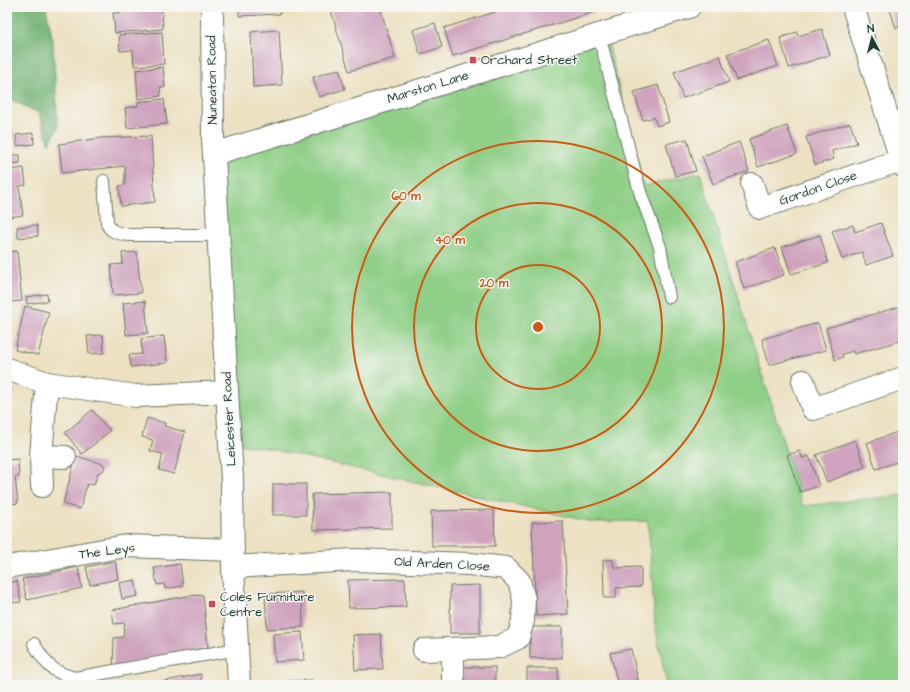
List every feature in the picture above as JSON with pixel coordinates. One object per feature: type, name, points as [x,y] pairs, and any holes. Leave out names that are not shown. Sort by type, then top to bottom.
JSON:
[{"type":"street","name":"Nuneaton Road","points":[[212,7],[214,154]]},
{"type":"street","points":[[853,7],[902,163]]},
{"type":"street","name":"Marston Lane","points":[[214,154],[599,35],[678,9]]},
{"type":"street","name":"Leicester Road","points":[[214,154],[228,392],[233,559],[239,685]]},
{"type":"street","name":"Gordon Close","points":[[752,184],[760,208],[902,163]]},
{"type":"street","points":[[7,369],[46,383],[136,396],[228,392]]},
{"type":"street","points":[[803,381],[814,409],[903,378]]},
{"type":"street","points":[[42,486],[41,456],[46,383]]},
{"type":"street","points":[[41,456],[65,457]]},
{"type":"street","name":"The Leys","points":[[7,567],[126,546],[233,559]]},
{"type":"street","name":"Old Arden Close","points":[[233,559],[354,560],[470,564],[506,568],[519,581],[524,599],[523,621],[518,638],[499,647],[424,650]]},
{"type":"street","points":[[453,650],[453,685]]},
{"type":"lane","points":[[599,35],[640,192],[660,247],[669,297]]},
{"type":"lane","points":[[104,181],[106,222],[108,227],[114,232],[129,235],[218,235]]},
{"type":"lane","points":[[34,644],[43,660],[53,670],[75,678],[237,649]]},
{"type":"green space","points":[[7,7],[46,7],[53,42],[58,128],[49,144],[39,113],[7,98]]},
{"type":"green space","points":[[607,40],[644,186],[700,173],[803,506],[903,495],[903,685],[667,685],[655,625],[648,521],[592,522],[270,449],[239,444],[220,160]]},
{"type":"building","points":[[239,7],[280,7],[280,14],[239,16]]},
{"type":"building","points":[[330,7],[380,7],[395,58],[349,71]]},
{"type":"building","points":[[511,7],[611,7],[453,56],[444,28]]},
{"type":"building","points":[[889,7],[903,7],[903,26],[896,28]]},
{"type":"building","points":[[162,10],[163,29],[115,33],[113,13]]},
{"type":"building","points":[[435,23],[442,47],[420,54],[413,30]]},
{"type":"building","points":[[822,29],[830,55],[789,68],[780,38],[797,32],[798,36]]},
{"type":"building","points":[[279,30],[282,85],[253,87],[251,32]]},
{"type":"building","points":[[162,32],[164,64],[134,66],[133,50],[120,51],[119,35]]},
{"type":"building","points":[[769,40],[778,66],[737,80],[727,54]]},
{"type":"building","points":[[720,56],[729,82],[683,98],[674,72]]},
{"type":"building","points":[[163,67],[165,87],[160,87],[161,96],[138,99],[136,70]]},
{"type":"building","points":[[339,69],[345,89],[319,97],[313,77]]},
{"type":"building","points":[[658,85],[669,122],[657,126],[654,117],[643,120],[634,92]]},
{"type":"building","points":[[164,99],[167,124],[127,128],[125,108],[138,106],[137,102]]},
{"type":"building","points":[[850,123],[857,143],[832,151],[834,159],[815,165],[806,137]]},
{"type":"building","points":[[787,126],[797,154],[758,167],[749,139]]},
{"type":"building","points":[[7,127],[11,127],[13,138],[7,138]]},
{"type":"building","points":[[33,133],[34,144],[17,146],[16,135]]},
{"type":"building","points":[[151,136],[155,202],[121,206],[119,186],[125,185],[125,166],[62,173],[59,144],[101,138]]},
{"type":"building","points":[[687,139],[696,171],[675,176],[666,144]]},
{"type":"building","points":[[7,142],[11,142],[12,155],[20,155],[20,163],[7,164]]},
{"type":"building","points":[[739,142],[749,171],[713,184],[702,156]]},
{"type":"building","points":[[24,168],[26,185],[19,186],[23,215],[7,217],[7,170]]},
{"type":"building","points":[[881,223],[893,256],[866,265],[862,252],[842,259],[832,231],[853,225],[855,232]]},
{"type":"building","points":[[37,225],[38,236],[18,238],[17,227]]},
{"type":"building","points":[[820,235],[828,263],[791,274],[782,247]]},
{"type":"building","points":[[775,248],[784,275],[744,289],[735,262]]},
{"type":"building","points":[[17,251],[22,301],[7,302],[7,252]]},
{"type":"building","points":[[137,252],[141,293],[113,295],[111,265],[123,264],[122,253]]},
{"type":"building","points":[[47,294],[48,301],[27,304],[26,297]]},
{"type":"building","points":[[145,301],[148,333],[126,335],[123,303]]},
{"type":"building","points":[[25,306],[49,312],[38,355],[15,350]]},
{"type":"building","points":[[902,306],[903,340],[854,354],[853,351],[842,354],[843,357],[835,360],[826,328]]},
{"type":"building","points":[[818,323],[826,350],[769,365],[762,339]]},
{"type":"building","points":[[103,335],[104,353],[89,354],[87,336]]},
{"type":"building","points":[[164,336],[167,363],[131,367],[129,355],[142,354],[141,339]]},
{"type":"building","points":[[7,387],[12,389],[8,401],[11,402],[7,414]]},
{"type":"building","points":[[92,410],[110,431],[82,454],[65,433]]},
{"type":"building","points":[[147,418],[165,423],[164,426],[185,432],[174,474],[159,470],[163,454],[150,451],[153,440],[142,437]]},
{"type":"building","points":[[903,430],[903,460],[876,469],[867,443]]},
{"type":"building","points":[[855,440],[865,467],[827,482],[816,455]]},
{"type":"building","points":[[800,451],[802,458],[809,456],[819,486],[800,492],[787,455]]},
{"type":"building","points":[[76,456],[103,464],[105,467],[103,471],[98,473],[94,485],[87,484],[80,509],[63,504]]},
{"type":"building","points":[[18,459],[19,477],[15,477],[18,503],[7,505],[7,460]]},
{"type":"building","points":[[273,484],[306,484],[306,515],[273,515]]},
{"type":"building","points":[[392,492],[392,528],[313,530],[312,494]]},
{"type":"building","points":[[494,510],[495,546],[432,546],[431,511]]},
{"type":"building","points":[[563,521],[568,614],[536,616],[532,522]]},
{"type":"building","points":[[603,560],[613,560],[614,568],[641,567],[641,587],[616,588],[616,598],[604,598]]},
{"type":"building","points":[[115,561],[118,579],[90,585],[86,567]]},
{"type":"building","points":[[180,564],[183,586],[165,589],[164,584],[157,585],[154,568]]},
{"type":"building","points":[[78,567],[82,588],[27,600],[22,579]]},
{"type":"building","points":[[405,579],[406,607],[349,608],[348,580]]},
{"type":"building","points":[[135,580],[138,596],[122,599],[119,583]]},
{"type":"building","points":[[17,581],[21,602],[7,603],[7,583]]},
{"type":"building","points":[[480,585],[480,633],[450,633],[450,586]]},
{"type":"building","points":[[302,592],[303,627],[267,629],[265,594]]},
{"type":"building","points":[[203,595],[208,647],[113,667],[114,638],[123,637],[125,623],[114,624],[112,610],[187,596]]},
{"type":"building","points":[[530,627],[562,627],[562,658],[530,658]]},
{"type":"building","points":[[302,632],[304,660],[275,662],[273,634]]},
{"type":"building","points":[[381,634],[383,669],[355,670],[353,635]]},
{"type":"building","points":[[631,649],[639,685],[618,685],[610,653]]},
{"type":"building","points":[[462,667],[495,667],[495,685],[462,685]]},
{"type":"building","points":[[527,668],[558,668],[558,685],[527,685]]},
{"type":"building","points":[[201,674],[201,685],[150,684]]},
{"type":"building","points":[[312,680],[312,685],[270,685],[270,682]]},
{"type":"place","name":"Orchard Street","points":[[473,60]]},
{"type":"place","name":"Coles Furniture Centre","points":[[212,604]]}]
